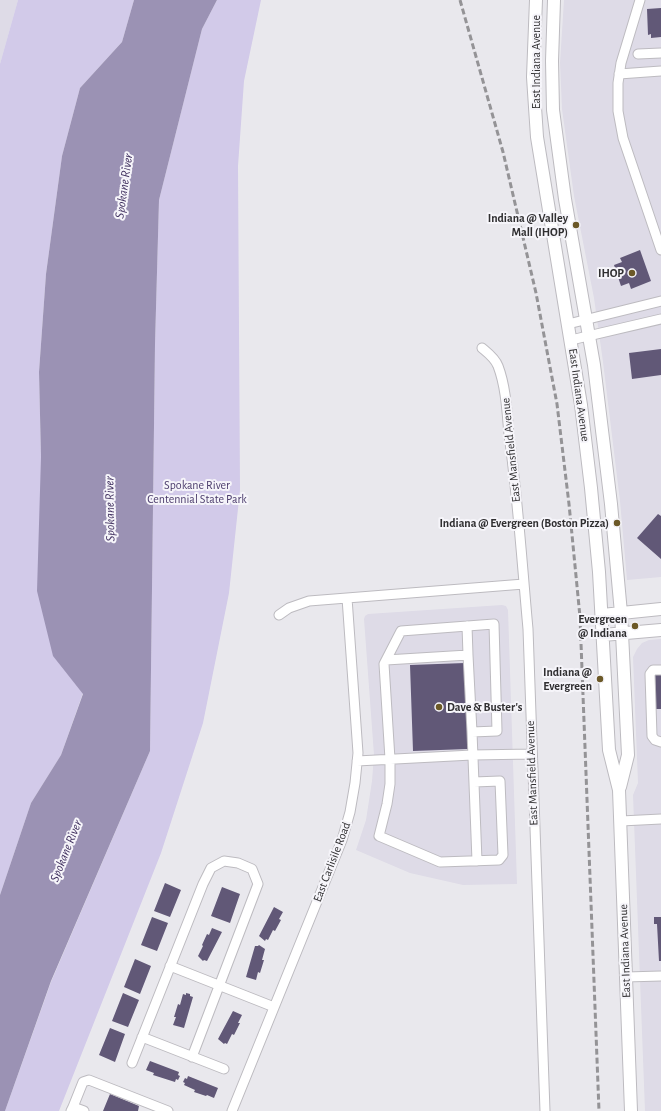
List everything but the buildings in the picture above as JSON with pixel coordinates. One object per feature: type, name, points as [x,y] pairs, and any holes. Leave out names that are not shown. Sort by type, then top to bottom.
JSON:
[{"type":"main road","name":"East Indiana Avenue","points":[[536,0],[533,77],[537,137],[581,405],[599,572],[609,750],[619,790],[631,1111]]},
{"type":"main road","name":"East Indiana Avenue","points":[[554,0],[552,61],[553,110],[565,199],[590,336],[611,504],[621,613],[628,755],[619,790]]},
{"type":"main road","points":[[602,614],[661,609]]},
{"type":"main road","points":[[603,635],[661,630]]},
{"type":"street","points":[[640,0],[622,56],[619,74],[618,111],[621,131],[661,250]]},
{"type":"street","points":[[638,54],[661,52]]},
{"type":"street","points":[[619,74],[661,71]]},
{"type":"street","points":[[568,324],[661,301]]},
{"type":"street","points":[[571,340],[661,319]]},
{"type":"street","name":"East Mansfield Avenue","points":[[482,348],[497,364],[503,381],[512,457],[528,629],[545,1111]]},
{"type":"street","points":[[278,615],[289,608],[309,601],[524,584]]},
{"type":"street","name":"East Carlisile Road","points":[[232,1111],[342,840],[350,812],[358,753],[347,598]]},
{"type":"street","points":[[472,732],[497,731],[494,624],[401,631],[384,664],[390,758],[390,784],[387,804],[379,836],[440,862],[499,860],[503,855],[500,781],[474,782]]},
{"type":"street","points":[[467,626],[477,861]]},
{"type":"street","points":[[386,660],[468,655]]},
{"type":"street","points":[[661,670],[653,670],[650,674],[652,736],[655,740],[661,742]]},
{"type":"street","points":[[357,761],[390,758],[532,754]]},
{"type":"street","points":[[621,821],[661,819]]},
{"type":"street","points":[[132,1063],[202,884],[211,868],[224,862],[238,863],[252,869],[258,884],[192,1057]]},
{"type":"street","points":[[170,966],[274,1007]]},
{"type":"street","points":[[626,977],[661,976]]},
{"type":"street","points":[[142,1037],[224,1069]]},
{"type":"street","points":[[84,1111],[72,1109],[83,1082],[90,1080],[168,1111]]},
{"type":"shaded area","points":[[0,0],[18,0],[0,64]]},
{"type":"shaded area","points":[[564,0],[661,0],[661,577],[627,580],[620,501],[603,362],[594,298],[574,196],[562,109],[560,63]]},
{"type":"shaded area","points":[[502,605],[506,606],[508,610],[517,884],[463,885],[410,873],[356,850],[366,820],[374,755],[365,616],[368,614]]},
{"type":"shaded area","points":[[661,639],[661,1111],[645,1111],[633,795],[638,783],[633,657],[642,643],[649,640]]},
{"type":"green space","points":[[18,0],[134,0],[122,42],[80,88],[62,156],[46,274],[39,372],[41,457],[54,656],[83,693],[61,755],[31,803],[0,895],[0,64]]},
{"type":"green space","name":"Spokane River Centennial State Park","points":[[217,0],[261,0],[244,81],[238,166],[240,490],[229,593],[203,723],[161,853],[59,1111],[5,1111],[51,982],[150,751],[155,344],[159,200],[202,29]]},
{"type":"water","name":"Spokane River","points":[[134,0],[217,0],[202,29],[159,200],[155,344],[150,751],[51,981],[5,1111],[0,1111],[0,895],[31,803],[61,755],[83,694],[53,656],[37,591],[41,457],[39,372],[46,274],[62,156],[80,88],[122,42]]},
{"type":"railway","points":[[460,0],[503,152],[536,293],[557,404],[580,617],[599,1111]]},
{"type":"place","name":"Indiana @ Valley Mall (IHOP)","points":[[576,225]]},
{"type":"place","name":"IHOP","points":[[632,273]]},
{"type":"place","name":"Indiana @ Evergreen (Boston Pizza)","points":[[617,523]]},
{"type":"place","name":"Evergreen @ Indiana","points":[[635,626]]},
{"type":"place","name":"Indiana @ Evergreen","points":[[600,679]]},
{"type":"place","name":"Dave & Buster's","points":[[439,707]]}]
